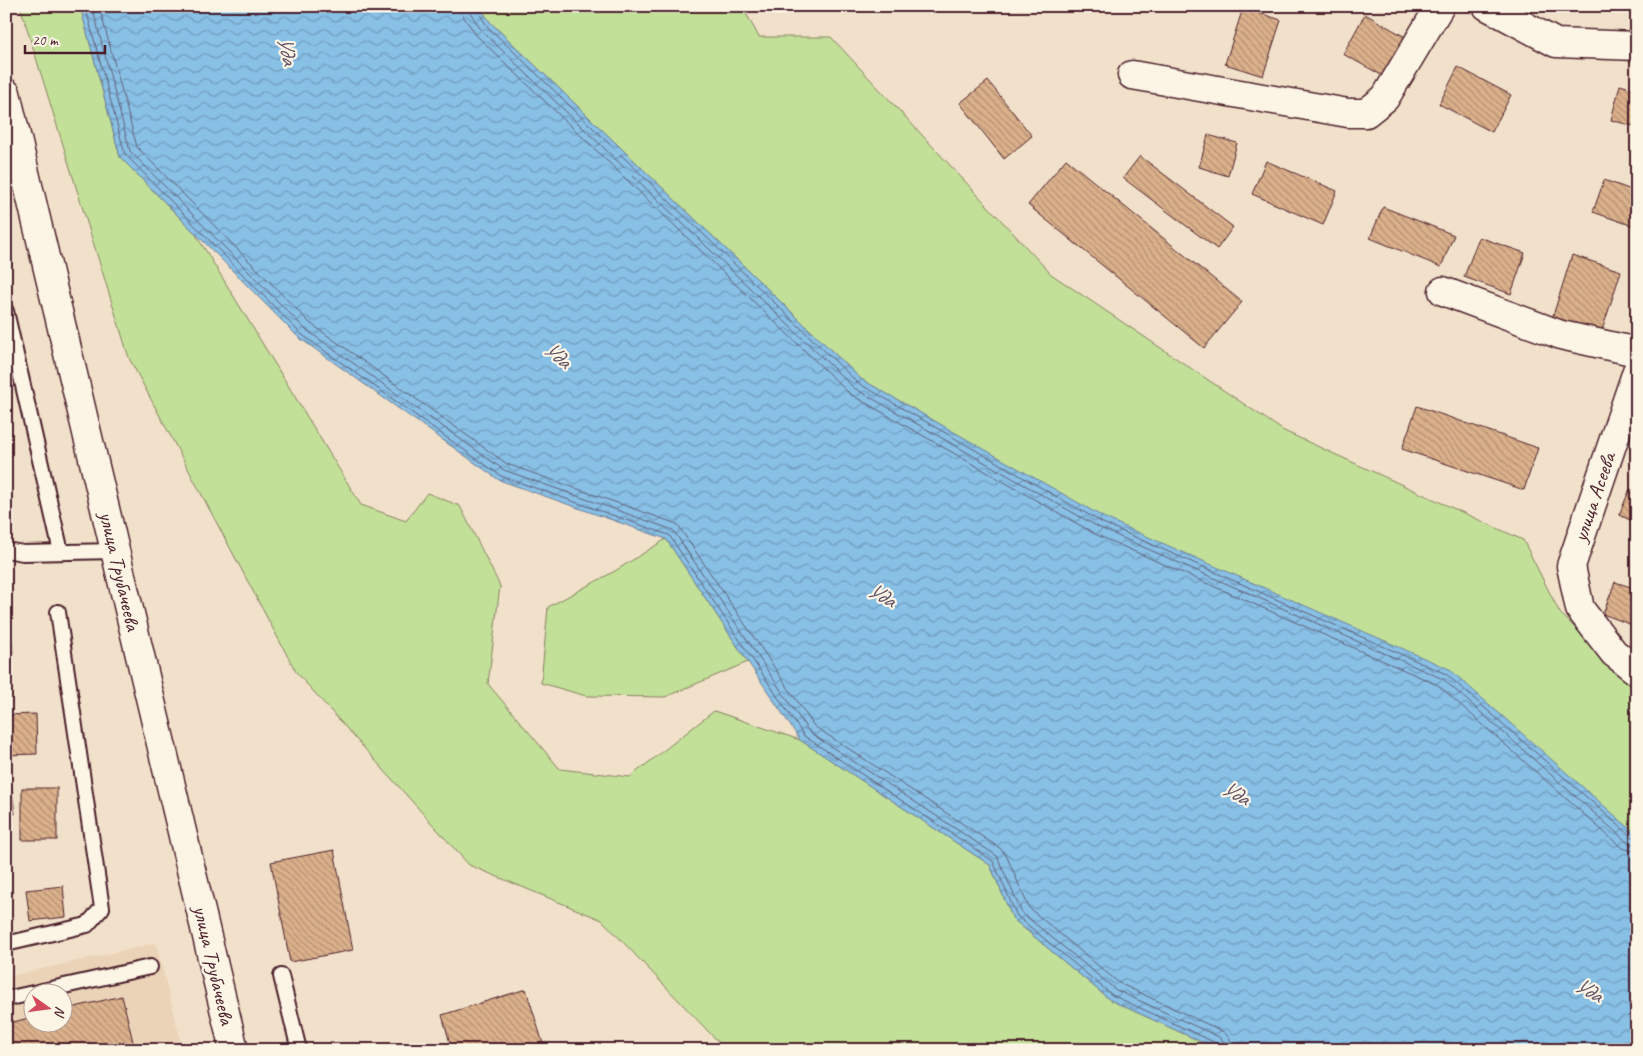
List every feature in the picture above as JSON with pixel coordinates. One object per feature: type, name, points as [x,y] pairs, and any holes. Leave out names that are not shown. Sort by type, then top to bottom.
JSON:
[{"type":"street","points":[[1132,75],[1348,113],[1366,113],[1386,98],[1440,6]]},
{"type":"street","points":[[1487,6],[1556,43],[1637,46]]},
{"type":"street","name":"улица Трубачеева","points":[[6,93],[12,146],[115,551],[234,1050]]},
{"type":"street","points":[[1443,291],[1560,335],[1637,352]]},
{"type":"street","name":"улица Асеева","points":[[1637,371],[1570,566],[1580,609],[1614,653],[1637,671]]},
{"type":"lane","points":[[6,311],[61,552]]},
{"type":"lane","points":[[6,550],[23,553],[115,551]]},
{"type":"lane","points":[[6,944],[87,925],[102,908],[58,612]]},
{"type":"lane","points":[[6,999],[150,967]]},
{"type":"lane","points":[[281,976],[300,1050]]},
{"type":"shaded area","points":[[156,943],[183,1050],[6,1050],[6,977]]},
{"type":"green space","points":[[20,6],[80,6],[120,157],[195,233],[361,505],[406,521],[427,493],[460,506],[500,586],[488,684],[560,769],[630,777],[714,711],[800,740],[990,865],[1013,919],[1110,1000],[1219,1050],[726,1050],[602,920],[469,865],[296,672],[129,358]]},
{"type":"green space","points":[[479,6],[742,6],[759,37],[831,37],[1051,274],[1284,431],[1523,540],[1560,613],[1637,689],[1637,835],[1600,803],[861,379],[490,22]]},
{"type":"green space","points":[[666,539],[748,662],[665,697],[586,696],[541,683],[548,607],[615,571]]},
{"type":"water","name":"Уда","points":[[80,6],[479,6],[490,22],[861,379],[1105,518],[1449,669],[1637,835],[1637,1050],[1219,1050],[1110,1000],[1013,919],[990,865],[800,740],[666,539],[499,480],[298,337],[120,157]]},
{"type":"building","points":[[1243,8],[1281,20],[1263,76],[1225,64]]},
{"type":"building","points":[[1365,14],[1407,38],[1385,77],[1343,54]]},
{"type":"building","points":[[1458,67],[1511,95],[1492,132],[1439,104]]},
{"type":"building","points":[[988,81],[1032,136],[1004,159],[960,103]]},
{"type":"building","points":[[1620,85],[1637,90],[1637,127],[1611,120]]},
{"type":"building","points":[[1208,135],[1237,143],[1228,176],[1199,167]]},
{"type":"building","points":[[1140,156],[1233,227],[1217,249],[1123,178]]},
{"type":"building","points":[[1066,159],[1242,302],[1204,348],[1028,205]]},
{"type":"building","points":[[1266,161],[1337,191],[1323,225],[1252,194]]},
{"type":"building","points":[[1604,180],[1637,192],[1636,227],[1593,212]]},
{"type":"building","points":[[1383,207],[1454,235],[1441,267],[1370,238]]},
{"type":"building","points":[[1479,237],[1525,253],[1511,294],[1464,277]]},
{"type":"building","points":[[1572,255],[1621,271],[1600,337],[1551,322]]},
{"type":"building","points":[[1417,406],[1538,448],[1524,490],[1402,449]]},
{"type":"building","points":[[1630,489],[1637,492],[1637,523],[1619,515]]},
{"type":"building","points":[[1615,582],[1637,589],[1637,627],[1603,614]]},
{"type":"building","points":[[6,615],[9,615],[13,653],[6,654]]},
{"type":"building","points":[[36,714],[37,754],[6,755],[6,715]]},
{"type":"building","points":[[6,785],[11,785],[15,814],[6,815]]},
{"type":"building","points":[[22,788],[57,788],[57,840],[22,840]]},
{"type":"building","points":[[334,850],[353,950],[290,962],[271,862]]},
{"type":"building","points":[[63,886],[66,917],[30,921],[26,890]]},
{"type":"building","points":[[526,989],[545,1050],[452,1050],[442,1015]]},
{"type":"building","points":[[122,996],[135,1050],[6,1050],[6,1024],[22,1020],[22,1034],[72,1034],[72,1008]]}]
